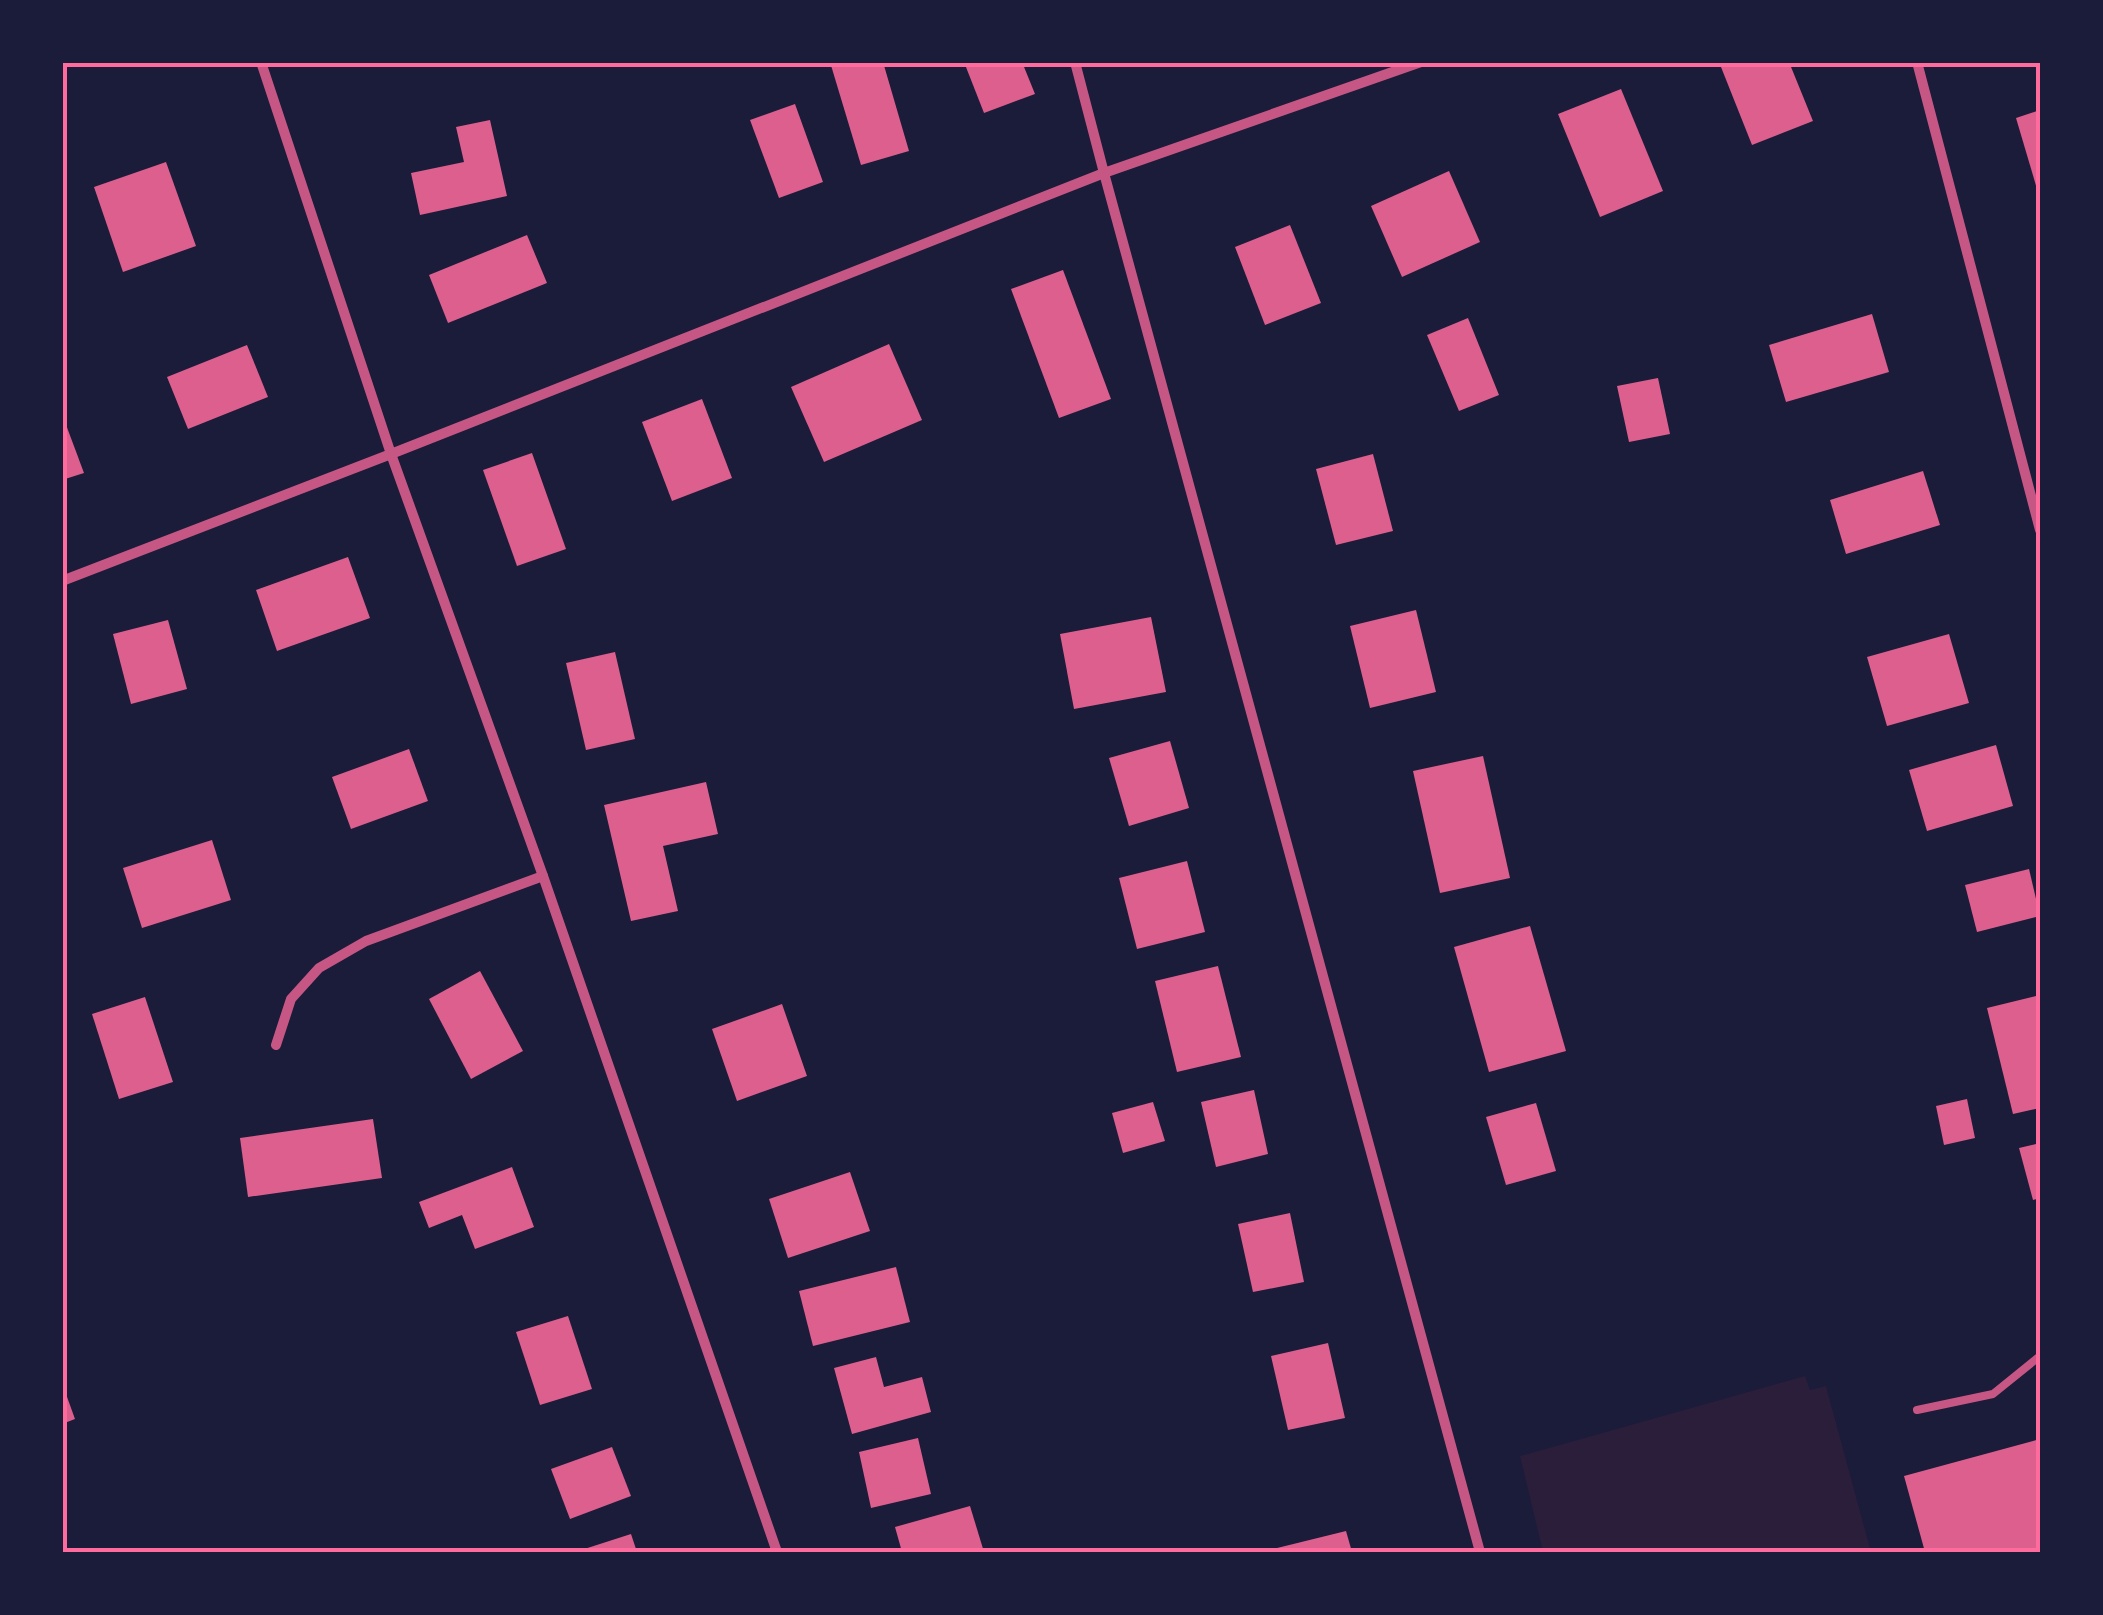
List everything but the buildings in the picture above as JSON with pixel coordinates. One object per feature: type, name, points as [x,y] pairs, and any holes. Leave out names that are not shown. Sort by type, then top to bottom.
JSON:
[{"type":"street","points":[[261,62],[391,454],[543,876],[777,1552]]},
{"type":"street","points":[[1076,62],[1480,1552]]},
{"type":"street","points":[[62,581],[1104,173],[1421,62]]},
{"type":"street","points":[[1917,62],[2040,530]]},
{"type":"street","points":[[276,1045],[291,999],[318,968],[366,940],[543,876]]},
{"type":"lane","points":[[1917,1410],[1993,1394],[2040,1356]]},
{"type":"shaded area","points":[[1805,1376],[1810,1390],[1826,1386],[1871,1552],[1543,1552],[1520,1456]]}]
